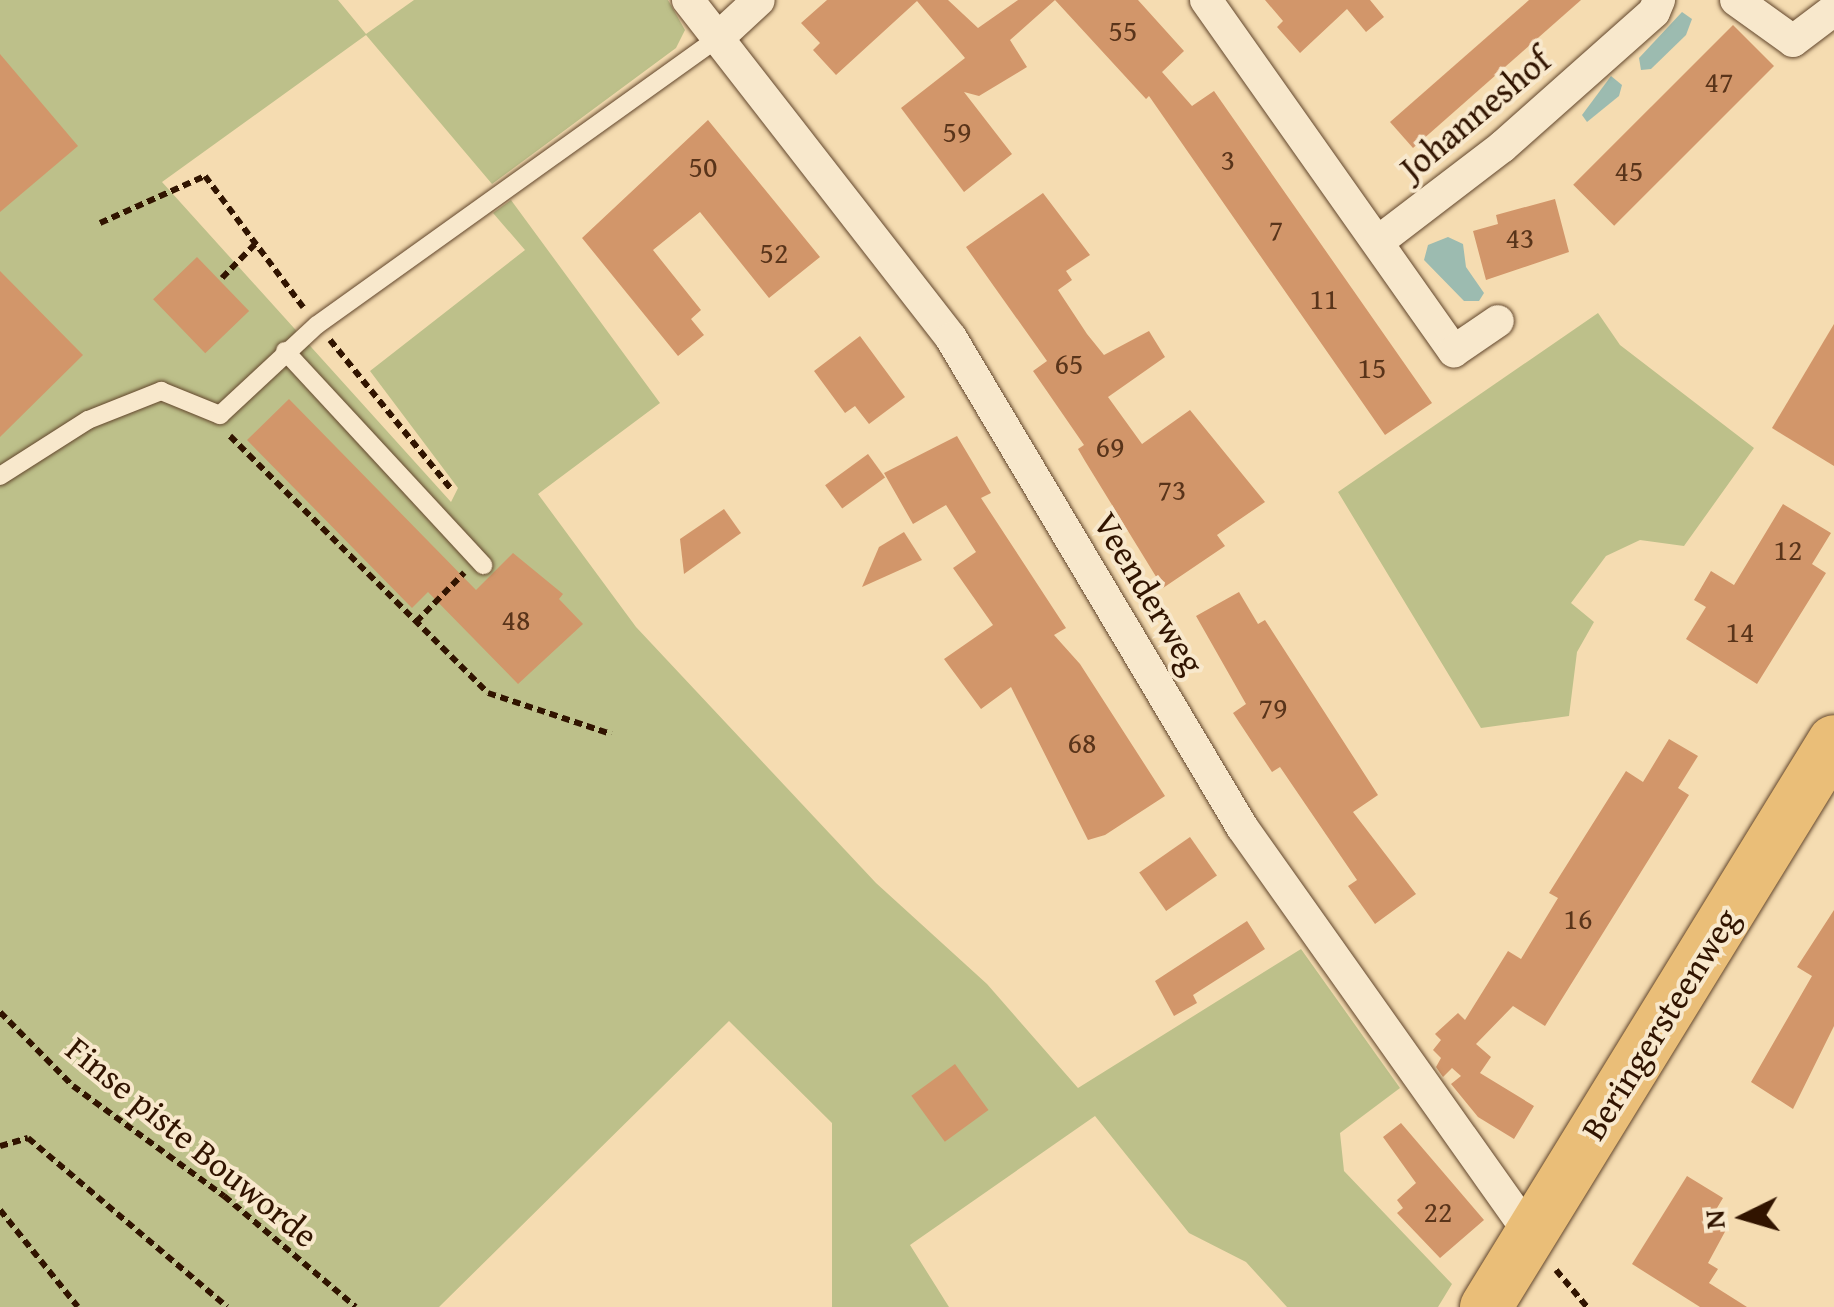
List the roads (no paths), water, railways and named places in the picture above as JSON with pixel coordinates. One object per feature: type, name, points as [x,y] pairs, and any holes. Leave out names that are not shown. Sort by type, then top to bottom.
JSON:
[{"type":"main road","name":"Beringersteenweg","points":[[1486,1307],[1834,742]]},
{"type":"street","name":"Veenderweg","points":[[688,0],[951,338],[1242,828],[1530,1235]]},
{"type":"street","points":[[719,38],[759,0]]},
{"type":"street","points":[[1206,0],[1241,42],[1454,350],[1498,321]]},
{"type":"street","name":"Johanneshof","points":[[1378,241],[1502,147],[1654,12],[1659,0]]},
{"type":"street","points":[[1736,0],[1793,41],[1834,10]]},
{"type":"lane","points":[[0,476],[88,420],[160,391],[220,414],[317,325],[719,38]]},
{"type":"lane","points":[[285,351],[483,565]]},
{"type":"water","points":[[1682,12],[1692,19],[1686,35],[1651,69],[1641,70],[1639,58]]},
{"type":"water","points":[[1611,76],[1622,85],[1619,96],[1587,122],[1582,115]]},
{"type":"water","points":[[1448,237],[1463,244],[1466,267],[1484,293],[1479,301],[1464,301],[1424,260],[1428,245]]}]
